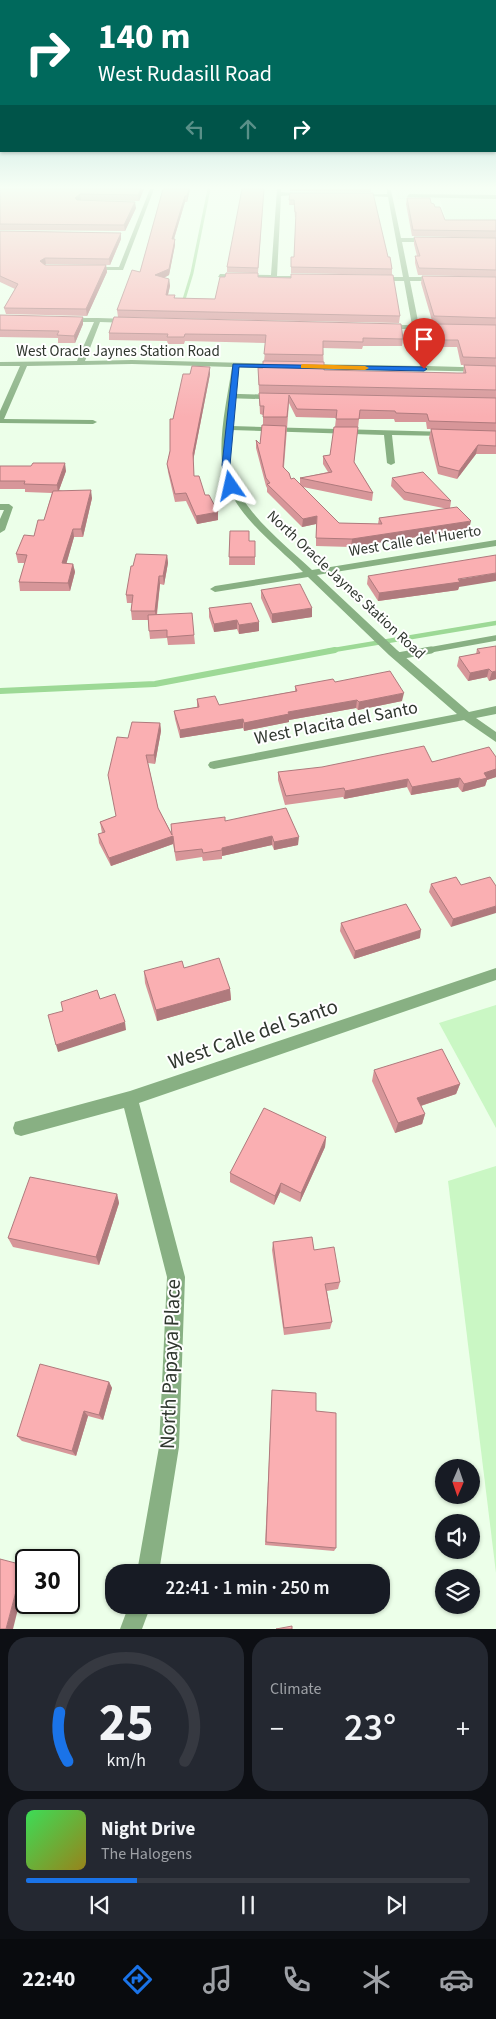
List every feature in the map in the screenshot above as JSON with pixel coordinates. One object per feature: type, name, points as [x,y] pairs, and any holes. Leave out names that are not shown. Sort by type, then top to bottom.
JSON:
[{"type":"street","points":[[84,268],[121,269],[123,265]]},
{"type":"street","points":[[274,277],[275,265]]},
{"type":"street","points":[[404,265],[424,369]]},
{"type":"street","points":[[220,276],[312,278]]},
{"type":"street","points":[[369,278],[446,280]]},
{"type":"street","points":[[59,320],[138,321]]},
{"type":"street","points":[[80,363],[98,320]]},
{"type":"street","points":[[377,326],[456,328]]},
{"type":"street","name":"West Oracle Jaynes Station Road","points":[[0,364],[132,362],[285,366]]},
{"type":"street","points":[[24,364],[0,421],[93,422]]},
{"type":"street","name":"North Oracle Jaynes Station Road","points":[[236,365],[228,428],[226,465],[231,486],[251,516],[398,656],[465,716],[496,738]]},
{"type":"street","points":[[305,366],[496,370]]},
{"type":"street","points":[[228,428],[457,434]]},
{"type":"street","points":[[388,433],[391,463]]},
{"type":"street","points":[[0,530],[5,507]]},
{"type":"street","name":"West Calle del Huerto","points":[[215,590],[496,543]]},
{"type":"street","name":"West Placita del Santo","points":[[214,765],[496,710]]},
{"type":"street","name":"West Calle del Santo","points":[[21,1128],[130,1099],[496,974]]},
{"type":"street","name":"North Papaya Place","points":[[130,1099],[176,1277],[169,1447],[149,1564]]},
{"type":"street","points":[[131,1629],[137,1614]]},
{"type":"lane","points":[[232,396],[272,397]]},
{"type":"lane","points":[[398,656],[496,638]]},
{"type":"green space","points":[[496,1005],[496,1128],[439,1023]]},
{"type":"green space","points":[[496,1166],[496,1573],[448,1181]]},
{"type":"building","points":[[0,265],[106,265],[86,309],[4,308],[18,284],[0,276]]},
{"type":"building","points":[[142,265],[170,265],[169,269],[155,275],[169,279],[166,295],[175,295],[174,298],[215,299],[220,277],[225,277],[226,273],[258,273],[258,277],[291,278],[291,274],[393,275],[400,316],[117,310],[132,270],[140,272]]},
{"type":"building","points":[[227,265],[258,265],[258,268],[227,267]]},
{"type":"building","points":[[291,265],[391,265],[392,269],[291,267]]},
{"type":"building","points":[[418,265],[496,265],[496,270],[419,268]]},
{"type":"building","points":[[422,276],[496,277],[496,318],[434,316]]},
{"type":"building","points":[[0,315],[83,317],[74,336],[57,335],[59,331],[0,330]]},
{"type":"building","points":[[114,317],[401,324],[403,339],[363,338],[363,342],[323,341],[323,355],[264,354],[266,335],[185,334],[184,337],[167,337],[168,334],[109,333]]},
{"type":"building","points":[[437,324],[496,325],[496,358],[463,357],[458,340],[442,340]]},
{"type":"building","points":[[263,361],[324,362],[324,370],[457,373],[466,373],[464,365],[496,366],[496,390],[259,385],[258,368],[263,368]]},
{"type":"building","points":[[192,366],[210,367],[193,453],[194,476],[199,476],[205,495],[209,495],[218,512],[196,516],[186,493],[175,494],[167,464],[170,451],[170,419],[173,419],[183,374],[190,374]]},
{"type":"building","points":[[259,393],[496,398],[496,423],[429,421],[427,414],[360,410],[359,419],[336,419],[337,410],[297,409],[289,395],[287,417],[263,417],[264,406],[260,406]]},
{"type":"building","points":[[262,425],[286,426],[283,467],[289,473],[291,479],[294,478],[339,523],[382,524],[379,518],[457,507],[471,521],[352,539],[316,538],[317,516],[303,519],[267,484],[270,483],[266,478],[256,440],[260,444]]},
{"type":"building","points":[[334,427],[358,427],[354,462],[373,493],[300,478],[332,472],[323,456],[330,455]]},
{"type":"building","points":[[431,429],[496,431],[496,446],[478,445],[459,471],[439,466]]},
{"type":"building","points":[[33,463],[65,463],[57,485],[24,484],[25,481],[0,481],[0,466],[31,466]]},
{"type":"building","points":[[423,472],[451,501],[405,492],[392,478]]},
{"type":"building","points":[[91,490],[81,529],[73,529],[62,563],[73,564],[68,583],[19,582],[27,555],[16,554],[24,535],[34,536],[38,520],[44,520],[53,491]]},
{"type":"building","points":[[230,531],[249,531],[249,541],[255,541],[255,557],[229,557]]},
{"type":"building","points":[[136,554],[167,555],[163,576],[159,576],[155,611],[131,611],[133,595],[126,595],[131,566],[133,566]]},
{"type":"building","points":[[496,555],[496,573],[458,579],[460,582],[379,593],[368,576]]},
{"type":"building","points":[[300,584],[312,608],[272,614],[261,590]]},
{"type":"building","points":[[251,603],[259,622],[239,625],[237,620],[214,624],[209,608]]},
{"type":"building","points":[[192,613],[194,635],[167,637],[167,630],[149,631],[148,615]]},
{"type":"building","points":[[496,646],[496,671],[492,672],[489,669],[470,673],[459,657],[480,653],[477,649]]},
{"type":"building","points":[[390,671],[404,693],[359,702],[357,700],[288,712],[289,714],[244,723],[243,719],[180,730],[174,711],[199,707],[197,699],[215,696],[219,705],[297,691],[295,686],[333,679],[335,682]]},
{"type":"building","points":[[132,722],[160,723],[154,755],[146,755],[158,808],[172,835],[171,824],[225,817],[225,821],[286,808],[299,837],[274,842],[272,836],[222,848],[222,850],[203,853],[202,849],[175,852],[173,836],[109,858],[98,834],[105,832],[100,822],[116,816],[108,775],[117,737],[128,738]]},
{"type":"building","points":[[424,746],[432,762],[489,747],[496,757],[496,769],[484,773],[487,778],[464,784],[460,778],[412,787],[408,779],[345,791],[344,788],[286,796],[278,772],[322,767]]},
{"type":"building","points":[[456,877],[461,885],[490,877],[496,886],[496,906],[453,919],[431,884]]},
{"type":"building","points":[[406,904],[421,930],[355,951],[341,923]]},
{"type":"building","points":[[219,958],[230,989],[156,1010],[144,971],[182,961],[184,968]]},
{"type":"building","points":[[97,990],[100,999],[115,994],[125,1022],[56,1045],[48,1015],[63,1011],[61,1002]]},
{"type":"building","points":[[442,1049],[460,1084],[417,1098],[425,1114],[398,1123],[374,1070]]},
{"type":"building","points":[[264,1108],[326,1137],[301,1193],[281,1183],[275,1196],[230,1173]]},
{"type":"building","points":[[30,1177],[117,1194],[96,1257],[8,1238]]},
{"type":"building","points":[[312,1237],[314,1250],[334,1247],[340,1282],[325,1284],[332,1322],[284,1328],[273,1242]]},
{"type":"building","points":[[40,1364],[109,1382],[99,1415],[84,1411],[72,1451],[17,1436]]},
{"type":"building","points":[[272,1390],[316,1393],[316,1411],[336,1413],[336,1548],[266,1542]]},
{"type":"building","points":[[0,1559],[15,1563],[15,1595],[6,1629],[0,1629]]},
{"type":"building","points":[[292,1626],[292,1629],[276,1629]]},
{"type":"waterway","points":[[182,306],[194,265]]},
{"type":"waterway","points":[[328,651],[496,623]]},
{"type":"waterway","points":[[0,691],[155,684],[335,650]]},
{"type":"slow traffic","points":[[303,366],[365,368]]},
{"type":"route","points":[[231,486],[226,465],[228,428],[236,365],[424,369]]}]
